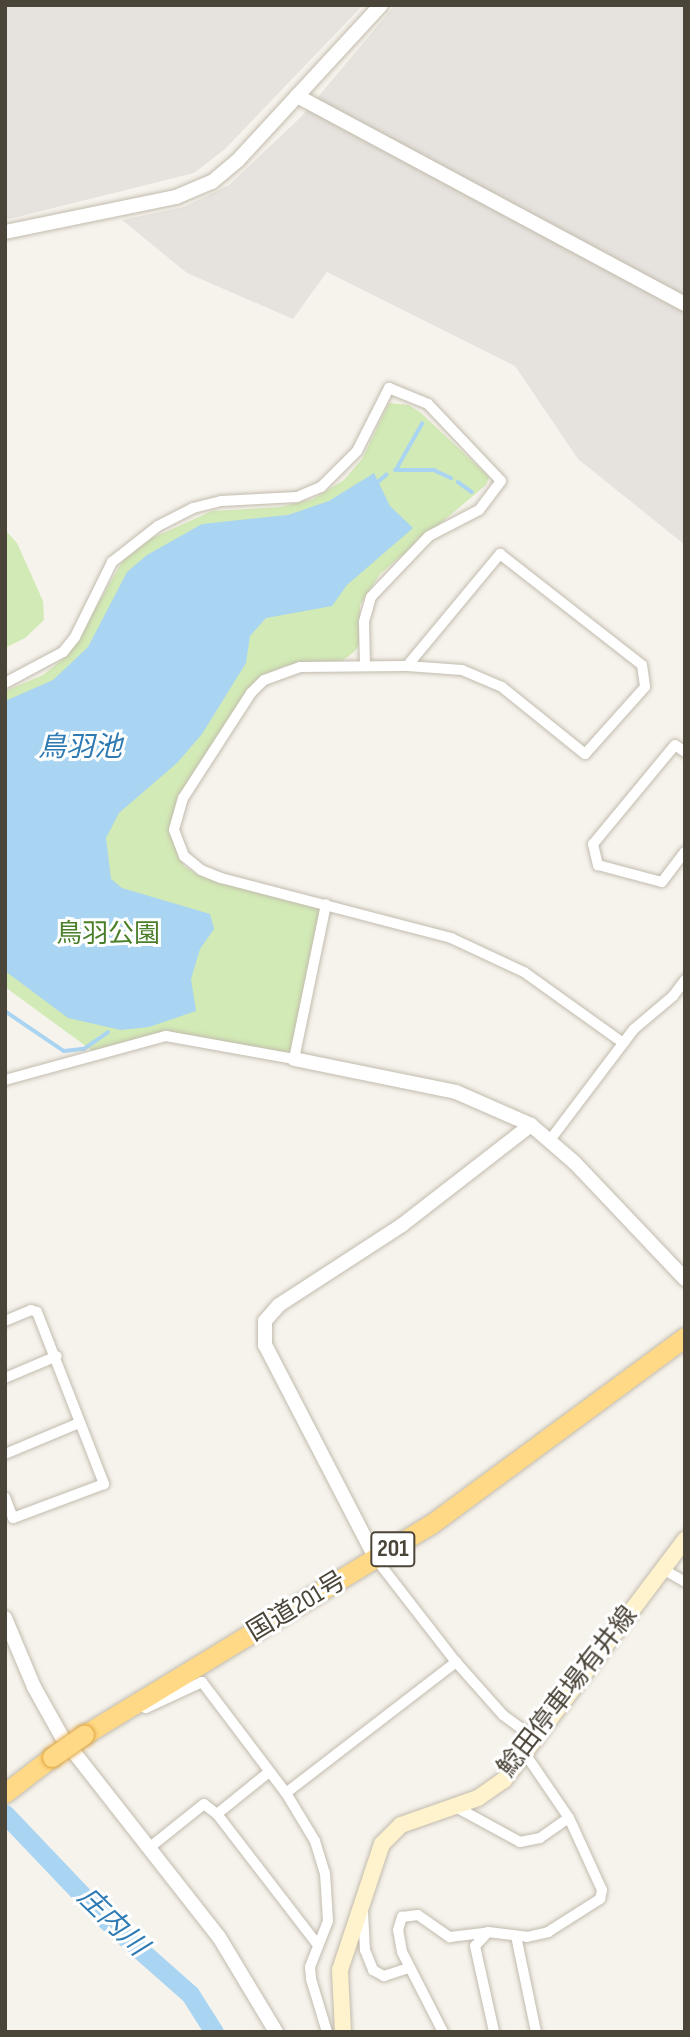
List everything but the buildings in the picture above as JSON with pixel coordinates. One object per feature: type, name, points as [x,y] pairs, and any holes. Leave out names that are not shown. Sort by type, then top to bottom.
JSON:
[{"type":"highway","name":"国道201号","points":[[12,1787],[83,1735],[376,1559],[490,1483],[685,1336]]},
{"type":"main road","name":"鯰田停車場有井線","points":[[343,2032],[340,1970],[375,1860],[391,1832],[491,1789],[526,1755],[685,1540]]},
{"type":"street","points":[[5,232],[176,197],[212,182],[238,160],[381,5]]},
{"type":"street","points":[[297,96],[685,304]]},
{"type":"street","points":[[5,683],[63,652],[75,638],[112,562],[158,526],[193,508],[221,501],[297,497],[321,487],[357,450],[389,388],[428,404],[501,481],[479,510],[429,536],[371,597],[364,622],[365,666]]},
{"type":"street","points":[[407,666],[500,554],[642,665],[645,687],[585,754],[502,687],[462,670],[407,666],[300,667],[264,680],[245,702],[175,817],[177,844],[201,870],[416,926],[492,956],[524,972],[623,1043]]},
{"type":"street","points":[[685,752],[675,745],[593,844],[598,865],[662,882],[685,852]]},
{"type":"street","points":[[294,1059],[326,904]]},
{"type":"street","points":[[550,1140],[623,1043],[685,980]]},
{"type":"street","points":[[5,1080],[166,1036],[456,1092],[531,1125],[550,1140],[685,1279]]},
{"type":"street","points":[[531,1125],[402,1225],[279,1305],[265,1321],[265,1345],[376,1559],[456,1662],[503,1715],[537,1740]]},
{"type":"street","points":[[5,1321],[31,1310],[37,1312],[57,1356],[79,1423],[104,1484],[9,1520],[5,1497]]},
{"type":"street","points":[[5,1378],[57,1356]]},
{"type":"street","points":[[5,1454],[79,1423]]},
{"type":"street","points":[[662,1569],[685,1582]]},
{"type":"street","points":[[5,1618],[34,1687],[62,1737],[239,1964],[276,2032]]},
{"type":"street","points":[[286,1793],[456,1662]]},
{"type":"street","points":[[134,1705],[146,1708],[202,1682],[286,1793],[315,1841],[325,1873],[328,1921],[318,1945],[311,1979],[327,2032]]},
{"type":"street","points":[[443,2032],[408,1968],[398,1930],[402,1917],[418,1915],[450,1937],[488,1932],[516,1936],[548,1932],[600,1899],[602,1890],[569,1818],[526,1755]]},
{"type":"street","points":[[216,1814],[269,1772]]},
{"type":"street","points":[[149,1848],[204,1804],[216,1814],[318,1945]]},
{"type":"street","points":[[454,1806],[520,1842],[540,1838],[569,1818]]},
{"type":"street","points":[[362,1898],[365,1950],[373,1970],[384,1976],[408,1968]]},
{"type":"street","points":[[488,1932],[475,1946],[494,2032]]},
{"type":"street","points":[[516,1936],[536,2032]]},
{"type":"shaded area","points":[[5,5],[363,5],[225,149],[194,173],[5,220]]},
{"type":"shaded area","points":[[395,5],[685,5],[685,545],[578,459],[515,366],[327,272],[293,319],[187,273],[122,220],[184,207],[229,185],[302,116]]},
{"type":"green space","name":"鳥羽池","points":[[389,403],[409,405],[421,413],[489,477],[486,485],[380,574],[360,605],[359,645],[354,652],[342,661],[284,666],[256,684],[224,730],[170,833],[184,866],[198,875],[318,907],[321,917],[291,1050],[281,1054],[165,1033],[94,1052],[5,987],[5,691],[43,675],[69,654],[122,562],[150,539],[212,511],[280,507],[313,499],[344,480],[362,459]]},
{"type":"green space","points":[[5,530],[17,543],[43,601],[44,620],[25,638],[5,648]]},
{"type":"water","name":"鳥羽池","points":[[374,473],[390,506],[413,528],[347,585],[332,606],[266,618],[250,636],[246,663],[202,734],[177,763],[119,813],[106,838],[111,879],[122,888],[210,914],[214,929],[200,949],[191,979],[196,1011],[149,1027],[121,1030],[68,1018],[5,971],[5,701],[53,680],[88,647],[127,572],[147,555],[202,524],[288,515],[329,501]]},
{"type":"waterway","points":[[397,468],[422,424]]},
{"type":"waterway","points":[[395,470],[434,470],[451,478]]},
{"type":"waterway","points":[[378,482],[386,475]]},
{"type":"waterway","points":[[458,482],[472,492]]},
{"type":"waterway","points":[[5,1011],[64,1051],[84,1049],[108,1032]]},
{"type":"waterway","name":"庄内川","points":[[5,1814],[106,1920],[190,1994],[214,2032]]},
{"type":"park label","name":"鳥羽公園","points":[[108,935]]}]
